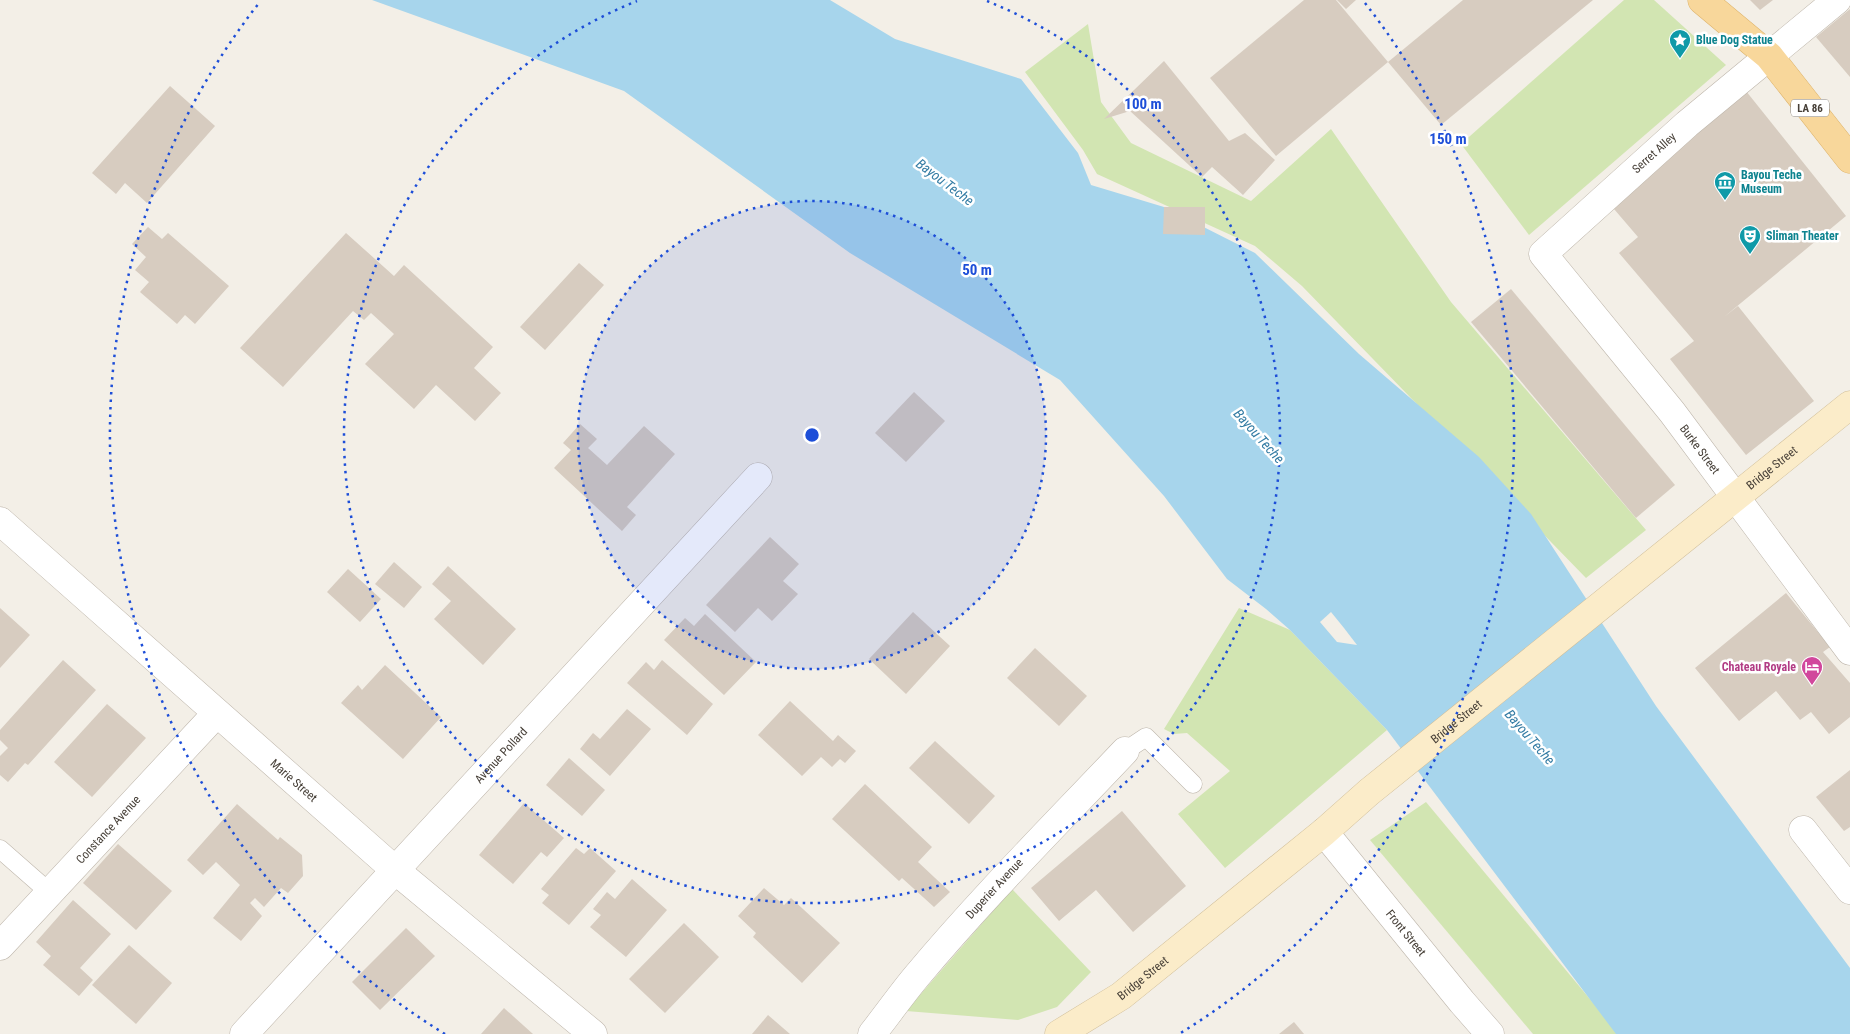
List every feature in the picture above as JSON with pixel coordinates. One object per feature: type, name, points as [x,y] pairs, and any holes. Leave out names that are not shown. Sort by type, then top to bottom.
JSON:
[{"type":"main road","points":[[1702,0],[1769,56]]},
{"type":"main road","name":"LA 86","points":[[1769,56],[1850,159]]},
{"type":"main road","name":"Bridge Street","points":[[1059,1034],[1121,996],[1324,832],[1369,792],[1850,405]]},
{"type":"street","name":"Serret Alley","points":[[1543,254],[1687,124],[1837,0]]},
{"type":"street","name":"Burke Street","points":[[1543,254],[1672,412],[1850,651]]},
{"type":"street","name":"Avenue Pollard","points":[[244,1034],[758,477]]},
{"type":"street","name":"Marie Street","points":[[0,522],[395,870],[593,1034]]},
{"type":"street","name":"Constance Avenue","points":[[0,946],[216,714]]},
{"type":"street","name":"Duperier Avenue","points":[[872,1034],[915,978],[1010,871],[1125,751]]},
{"type":"street","points":[[1803,830],[1847,880]]},
{"type":"street","name":"Front Street","points":[[1324,832],[1490,1034]]},
{"type":"lane","points":[[1125,751],[1146,737],[1193,784]]},
{"type":"lane","points":[[0,849],[49,892]]},
{"type":"green space","points":[[1624,0],[1654,0],[1726,65],[1529,235],[1461,144]]},
{"type":"green space","points":[[1088,24],[1101,102],[1131,143],[1251,201],[1331,129],[1451,302],[1646,530],[1586,578],[1302,286],[1255,246],[1097,174],[1083,150],[1025,72]]},
{"type":"green space","points":[[1239,608],[1290,630],[1387,730],[1225,868],[1178,814],[1230,771],[1187,733],[1174,734],[1164,729]]},
{"type":"green space","points":[[1426,802],[1619,1034],[1533,1034],[1370,840]]},
{"type":"green space","points":[[1012,889],[1091,972],[1057,1007],[1018,1020],[906,1011]]},
{"type":"water","name":"Bayou Teche","points":[[372,0],[830,0],[895,39],[1021,79],[1078,153],[1091,185],[1164,207],[1255,253],[1359,354],[1479,457],[1531,514],[1656,706],[1850,968],[1850,1034],[1616,1034],[1387,730],[1290,630],[1227,579],[1164,496],[1060,380],[850,253],[624,91]]},
{"type":"pier","points":[[1331,612],[1357,645],[1337,642],[1320,622]]},
{"type":"building","points":[[1304,0],[1336,0],[1388,62],[1276,156],[1210,78]]},
{"type":"building","points":[[1337,0],[1356,0],[1346,9]]},
{"type":"building","points":[[1463,0],[1593,0],[1441,125],[1388,62]]},
{"type":"building","points":[[1750,0],[1773,0],[1760,10]]},
{"type":"building","points":[[1850,9],[1850,77],[1816,37]]},
{"type":"building","points":[[1164,61],[1229,141],[1245,133],[1275,160],[1243,195],[1212,167],[1202,177],[1130,111],[1104,119]]},
{"type":"building","points":[[170,86],[215,126],[147,203],[125,183],[116,194],[92,173]]},
{"type":"building","points":[[1746,91],[1846,216],[1724,317],[1738,306],[1814,401],[1746,455],[1670,359],[1694,341],[1619,253],[1638,237],[1608,202]]},
{"type":"building","points":[[1164,207],[1205,207],[1205,235],[1163,234]]},
{"type":"building","points":[[148,227],[162,239],[168,233],[229,286],[195,324],[185,315],[177,324],[140,292],[149,282],[135,270],[146,257],[132,244]]},
{"type":"building","points":[[346,233],[394,276],[404,265],[493,347],[474,368],[501,393],[475,421],[436,385],[414,409],[365,364],[394,334],[371,313],[364,320],[353,311],[283,387],[240,348]]},
{"type":"building","points":[[579,263],[604,285],[545,350],[520,327]]},
{"type":"building","points":[[1511,289],[1675,485],[1636,518],[1471,322]]},
{"type":"building","points":[[914,392],[945,421],[906,462],[875,433]]},
{"type":"building","points":[[580,424],[597,439],[588,448],[607,465],[644,426],[675,454],[627,507],[636,515],[622,531],[554,468],[571,450],[563,443]]},
{"type":"building","points":[[770,537],[799,564],[783,581],[798,594],[772,621],[758,608],[735,632],[706,605]]},
{"type":"building","points":[[394,562],[422,587],[404,608],[375,584]]},
{"type":"building","points":[[448,566],[516,629],[483,665],[434,619],[451,601],[432,584]]},
{"type":"building","points":[[348,569],[381,599],[360,622],[327,592]]},
{"type":"building","points":[[1786,593],[1830,647],[1823,652],[1850,683],[1850,717],[1829,734],[1811,712],[1800,720],[1776,691],[1739,721],[1695,668]]},
{"type":"building","points":[[0,608],[30,635],[0,668]]},
{"type":"building","points":[[913,612],[950,646],[906,694],[869,659]]},
{"type":"building","points":[[705,614],[756,662],[724,695],[664,640],[685,618],[694,626]]},
{"type":"building","points":[[1035,648],[1087,696],[1059,726],[1007,678]]},
{"type":"building","points":[[63,660],[96,690],[28,765],[25,763],[8,782],[0,775],[0,756],[8,748],[0,740],[0,730]]},
{"type":"building","points":[[662,660],[713,704],[687,735],[627,683],[646,662],[654,670]]},
{"type":"building","points":[[385,665],[441,717],[403,759],[341,703],[358,685],[362,690]]},
{"type":"building","points":[[790,701],[833,741],[838,735],[856,751],[845,763],[840,759],[832,767],[821,757],[802,776],[758,735]]},
{"type":"building","points":[[107,704],[146,738],[92,797],[54,762]]},
{"type":"building","points":[[627,709],[651,729],[610,776],[580,749],[593,733],[600,739]]},
{"type":"building","points":[[935,741],[995,796],[969,824],[909,768]]},
{"type":"building","points":[[569,758],[605,790],[582,816],[546,785]]},
{"type":"building","points":[[1850,770],[1850,827],[1844,831],[1816,797]]},
{"type":"building","points":[[865,784],[932,847],[918,862],[950,892],[934,907],[902,878],[899,881],[832,819]]},
{"type":"building","points":[[524,803],[564,838],[547,857],[541,852],[513,884],[479,855]]},
{"type":"building","points":[[237,804],[278,840],[280,837],[302,855],[303,876],[288,893],[281,888],[264,907],[255,898],[250,903],[262,916],[241,941],[213,918],[240,885],[216,862],[203,875],[187,860]]},
{"type":"building","points":[[1122,811],[1186,886],[1133,932],[1096,890],[1059,921],[1031,888]]},
{"type":"building","points":[[118,844],[172,891],[136,930],[83,883]]},
{"type":"building","points":[[576,848],[584,854],[590,848],[616,871],[569,925],[542,903],[549,895],[541,889]]},
{"type":"building","points":[[632,879],[667,910],[626,957],[590,927],[601,915],[593,909],[607,892],[615,899]]},
{"type":"building","points":[[764,888],[784,905],[791,898],[840,943],[802,983],[753,937],[756,933],[738,916]]},
{"type":"building","points":[[73,900],[111,934],[80,968],[93,980],[79,996],[43,965],[51,956],[36,942]]},
{"type":"building","points":[[684,923],[719,957],[665,1013],[629,979]]},
{"type":"building","points":[[406,928],[435,956],[380,1010],[352,982]]},
{"type":"building","points":[[129,945],[172,983],[136,1024],[92,985]]},
{"type":"building","points":[[504,1008],[533,1034],[481,1034]]},
{"type":"building","points":[[768,1015],[790,1034],[752,1034]]},
{"type":"building","points":[[1294,1022],[1304,1034],[1279,1034]]},
{"type":"place","name":"Blue Dog Statue","points":[[1680,59]]},
{"type":"place","name":"Bayou Teche Museum","points":[[1725,201]]},
{"type":"place","name":"Sliman Theater","points":[[1750,255]]},
{"type":"place","name":"Chateau Royale","points":[[1812,686]]}]
